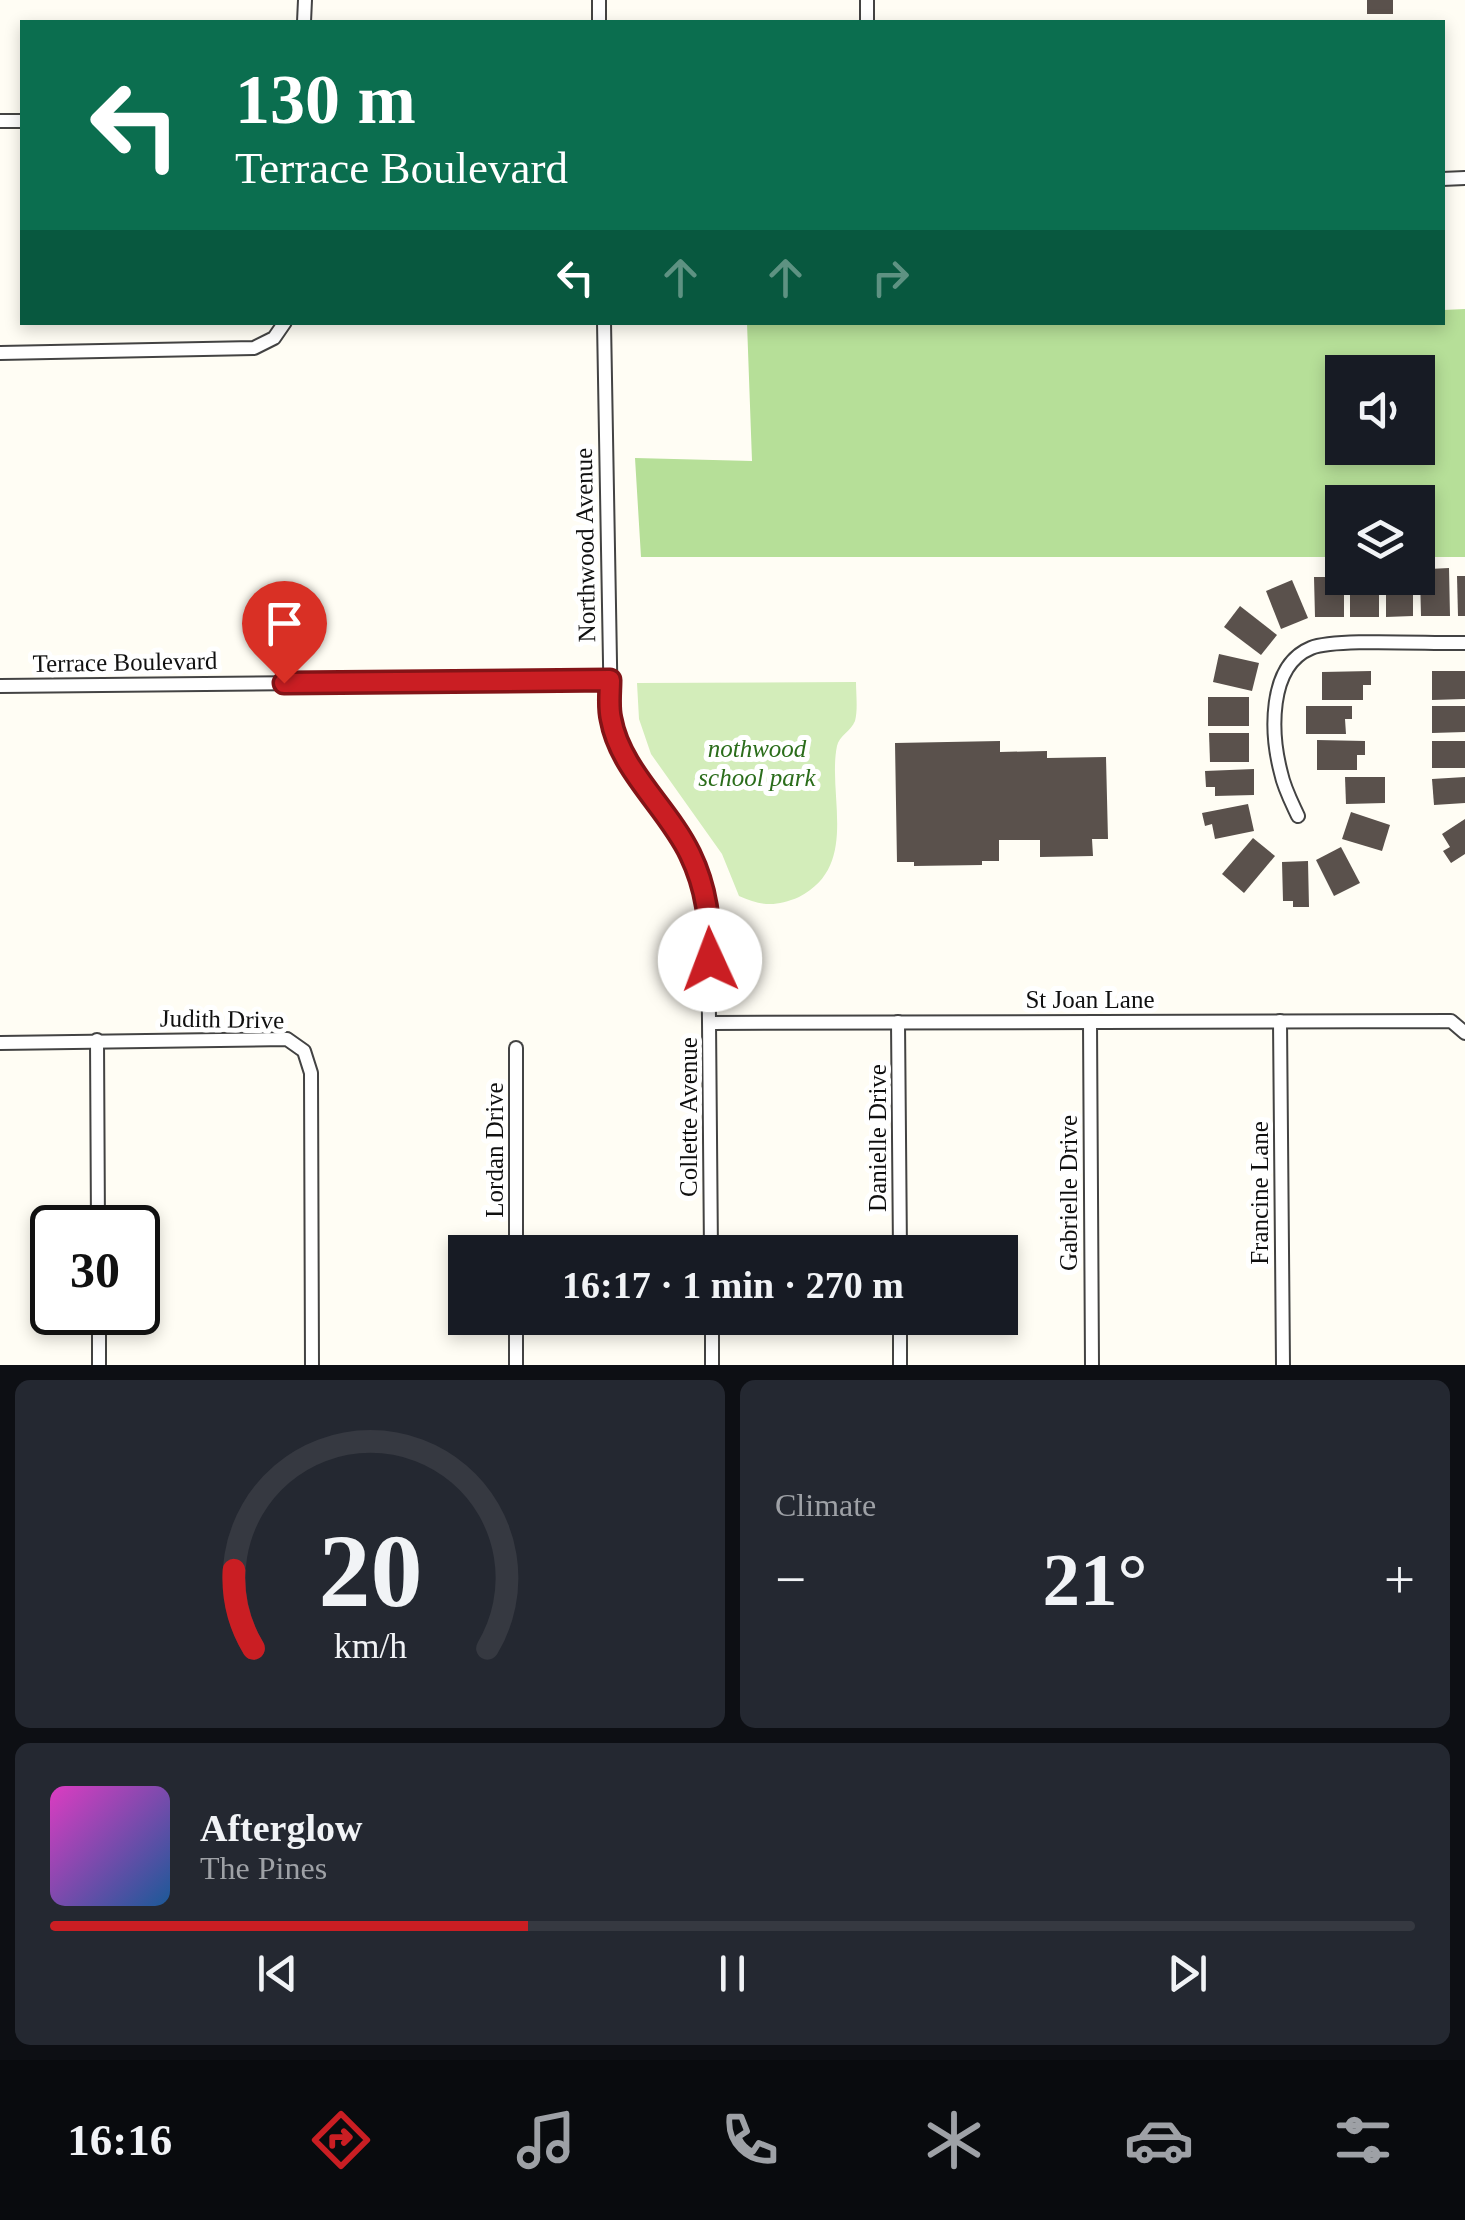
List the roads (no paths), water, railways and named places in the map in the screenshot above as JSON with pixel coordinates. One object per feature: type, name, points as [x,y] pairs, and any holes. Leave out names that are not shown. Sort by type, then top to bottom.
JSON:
[{"type":"street","points":[[0,353],[254,348],[274,338],[284,325]]},
{"type":"street","name":"Northwood Avenue","points":[[604,325],[610,719],[619,744],[689,852],[703,886],[709,921]]},
{"type":"street","points":[[1298,816],[1280,774],[1276,712],[1276,692],[1295,658],[1323,645],[1465,644]]},
{"type":"street","name":"Terrace Boulevard","points":[[0,686],[610,680]]},
{"type":"street","name":"Collette Avenue","points":[[709,921],[712,1235]]},
{"type":"street","name":"Francine Lane","points":[[1280,1021],[1283,1365]]},
{"type":"street","name":"St Joan Lane","points":[[710,1023],[1451,1021],[1465,1033]]},
{"type":"street","name":"Danielle Drive","points":[[898,1022],[900,1235]]},
{"type":"street","name":"Gabrielle Drive","points":[[1090,1022],[1092,1365]]},
{"type":"street","name":"Judith Drive","points":[[0,1043],[287,1039],[304,1052],[311,1073],[312,1365]]},
{"type":"street","points":[[97,1040],[98,1205]]},
{"type":"street","name":"Lordan Drive","points":[[516,1048],[516,1235]]},
{"type":"street","points":[[99,1335],[99,1365]]},
{"type":"street","points":[[516,1335],[516,1365]]},
{"type":"street","points":[[712,1335],[712,1365]]},
{"type":"street","points":[[900,1335],[900,1365]]},
{"type":"park label","name":"nothwood school park","points":[[757,762]]}]
